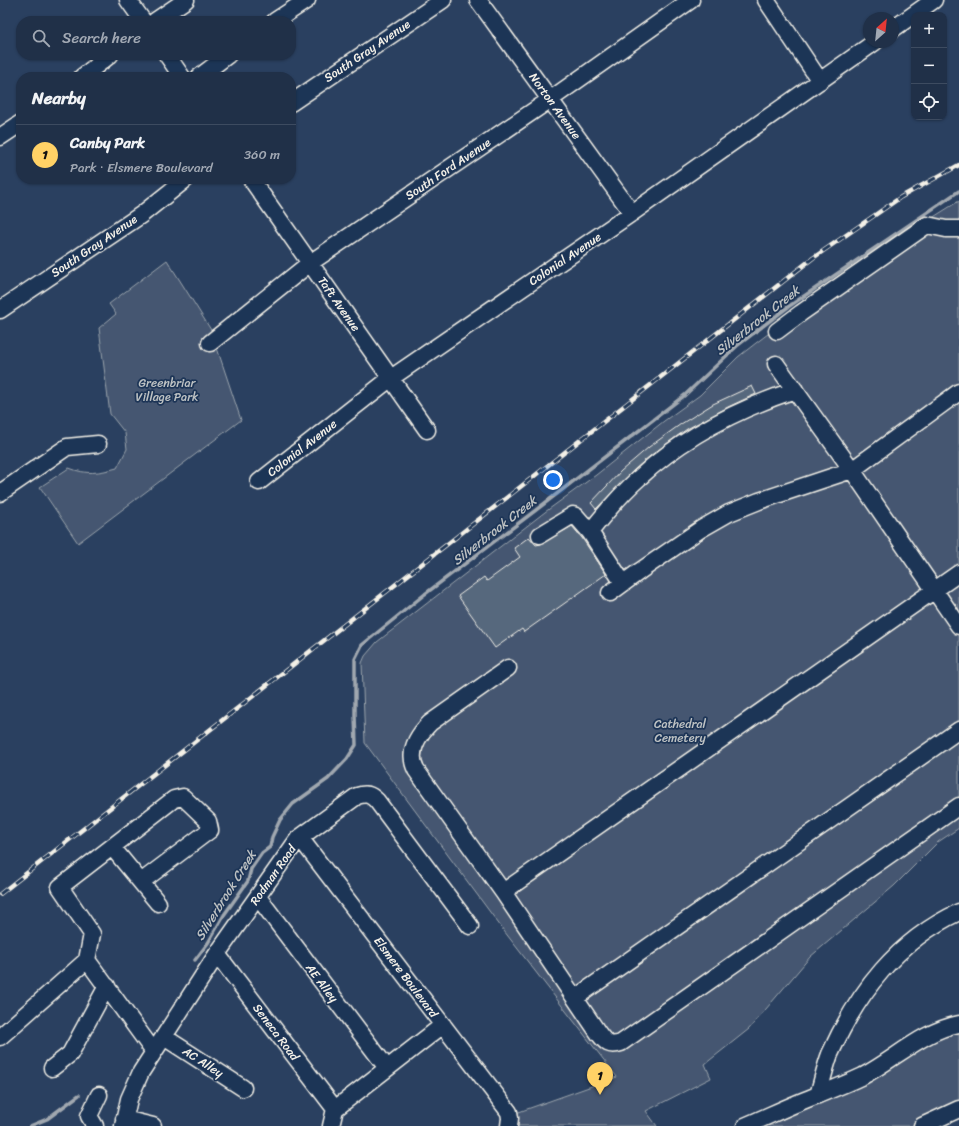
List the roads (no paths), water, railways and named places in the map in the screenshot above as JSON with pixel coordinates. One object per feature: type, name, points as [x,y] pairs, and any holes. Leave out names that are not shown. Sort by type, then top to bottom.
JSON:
[{"type":"street","points":[[128,0],[140,16]]},
{"type":"street","points":[[162,16],[186,0]]},
{"type":"street","points":[[283,16],[307,0]]},
{"type":"street","name":"South Gray Avenue","points":[[296,100],[443,0]]},
{"type":"street","name":"Norton Avenue","points":[[478,0],[632,213]]},
{"type":"street","name":"South Ford Avenue","points":[[210,343],[310,262],[551,99],[692,0]]},
{"type":"street","points":[[766,0],[820,81]]},
{"type":"street","points":[[899,25],[934,0]]},
{"type":"street","name":"Colonial Avenue","points":[[259,482],[391,378],[632,213],[867,48]]},
{"type":"street","points":[[88,72],[104,60]]},
{"type":"street","points":[[170,60],[179,72]]},
{"type":"street","points":[[206,72],[221,60]]},
{"type":"street","points":[[0,137],[16,126]]},
{"type":"street","name":"South Gray Avenue","points":[[0,310],[141,215],[180,184]]},
{"type":"street","name":"Taft Avenue","points":[[255,184],[427,430]]},
{"type":"street","points":[[777,331],[927,225],[946,229],[959,229]]},
{"type":"street","points":[[776,364],[852,470],[959,626]]},
{"type":"street","points":[[590,532],[639,478],[682,444],[731,415],[762,401],[794,390]]},
{"type":"street","points":[[540,535],[573,515],[579,518],[590,532],[616,588],[702,529],[729,513],[852,470],[959,392]]},
{"type":"street","points":[[0,494],[67,446],[98,444]]},
{"type":"street","points":[[503,892],[959,573]]},
{"type":"street","points":[[508,668],[430,723],[419,735],[414,746],[412,754],[413,764],[605,1041],[609,1044],[614,1045],[621,1043],[959,806]]},
{"type":"street","points":[[575,998],[959,730]]},
{"type":"street","name":"Rodman Road","points":[[123,1122],[129,1099],[141,1072],[217,954],[298,839],[357,796],[369,794],[377,801],[470,926]]},
{"type":"street","points":[[0,1037],[87,960],[92,934],[60,887],[174,799],[183,797],[208,822],[210,830],[141,882]]},
{"type":"street","name":"Elsmere Boulevard","points":[[298,839],[304,843],[509,1112],[510,1122]]},
{"type":"street","points":[[112,847],[158,903]]},
{"type":"street","name":"AE Alley","points":[[258,897],[387,1068]]},
{"type":"street","points":[[818,1095],[830,1055],[860,998],[878,974],[901,949],[919,934],[945,918],[959,912]]},
{"type":"street","name":"Seneca Road","points":[[217,954],[334,1109]]},
{"type":"street","points":[[87,960],[154,1052]]},
{"type":"street","points":[[52,1068],[70,1054],[107,986]]},
{"type":"street","points":[[745,1126],[818,1095],[839,1088],[864,1075],[924,1038],[943,1029],[959,1024]]},
{"type":"street","points":[[331,1126],[334,1109],[443,1025]]},
{"type":"street","name":"AC Alley","points":[[164,1037],[243,1088]]},
{"type":"street","points":[[95,1126],[89,1116],[99,1095]]},
{"type":"street","points":[[922,1126],[959,1109]]},
{"type":"street","points":[[123,1122],[153,1126]]},
{"type":"waterway","name":"Silverbrook Creek","points":[[195,960],[208,943],[224,915],[248,881],[251,869],[262,853],[270,847],[272,837],[280,820],[293,804],[328,779],[347,759],[356,745],[355,659],[362,645],[425,594],[685,395],[738,345],[788,307],[959,191]]},
{"type":"waterway","name":"Silverbrook Creek","points":[[30,1126],[47,1119],[79,1095]]},
{"type":"railway","points":[[0,894],[813,258],[901,197],[959,165]]},
{"type":"place","name":"Canby Park","points":[[600,1095]]},
{"type":"park label","name":"Greenbriar Village Park","points":[[167,390]]},
{"type":"park label","name":"Cathedral Cemetery","points":[[680,731]]}]
